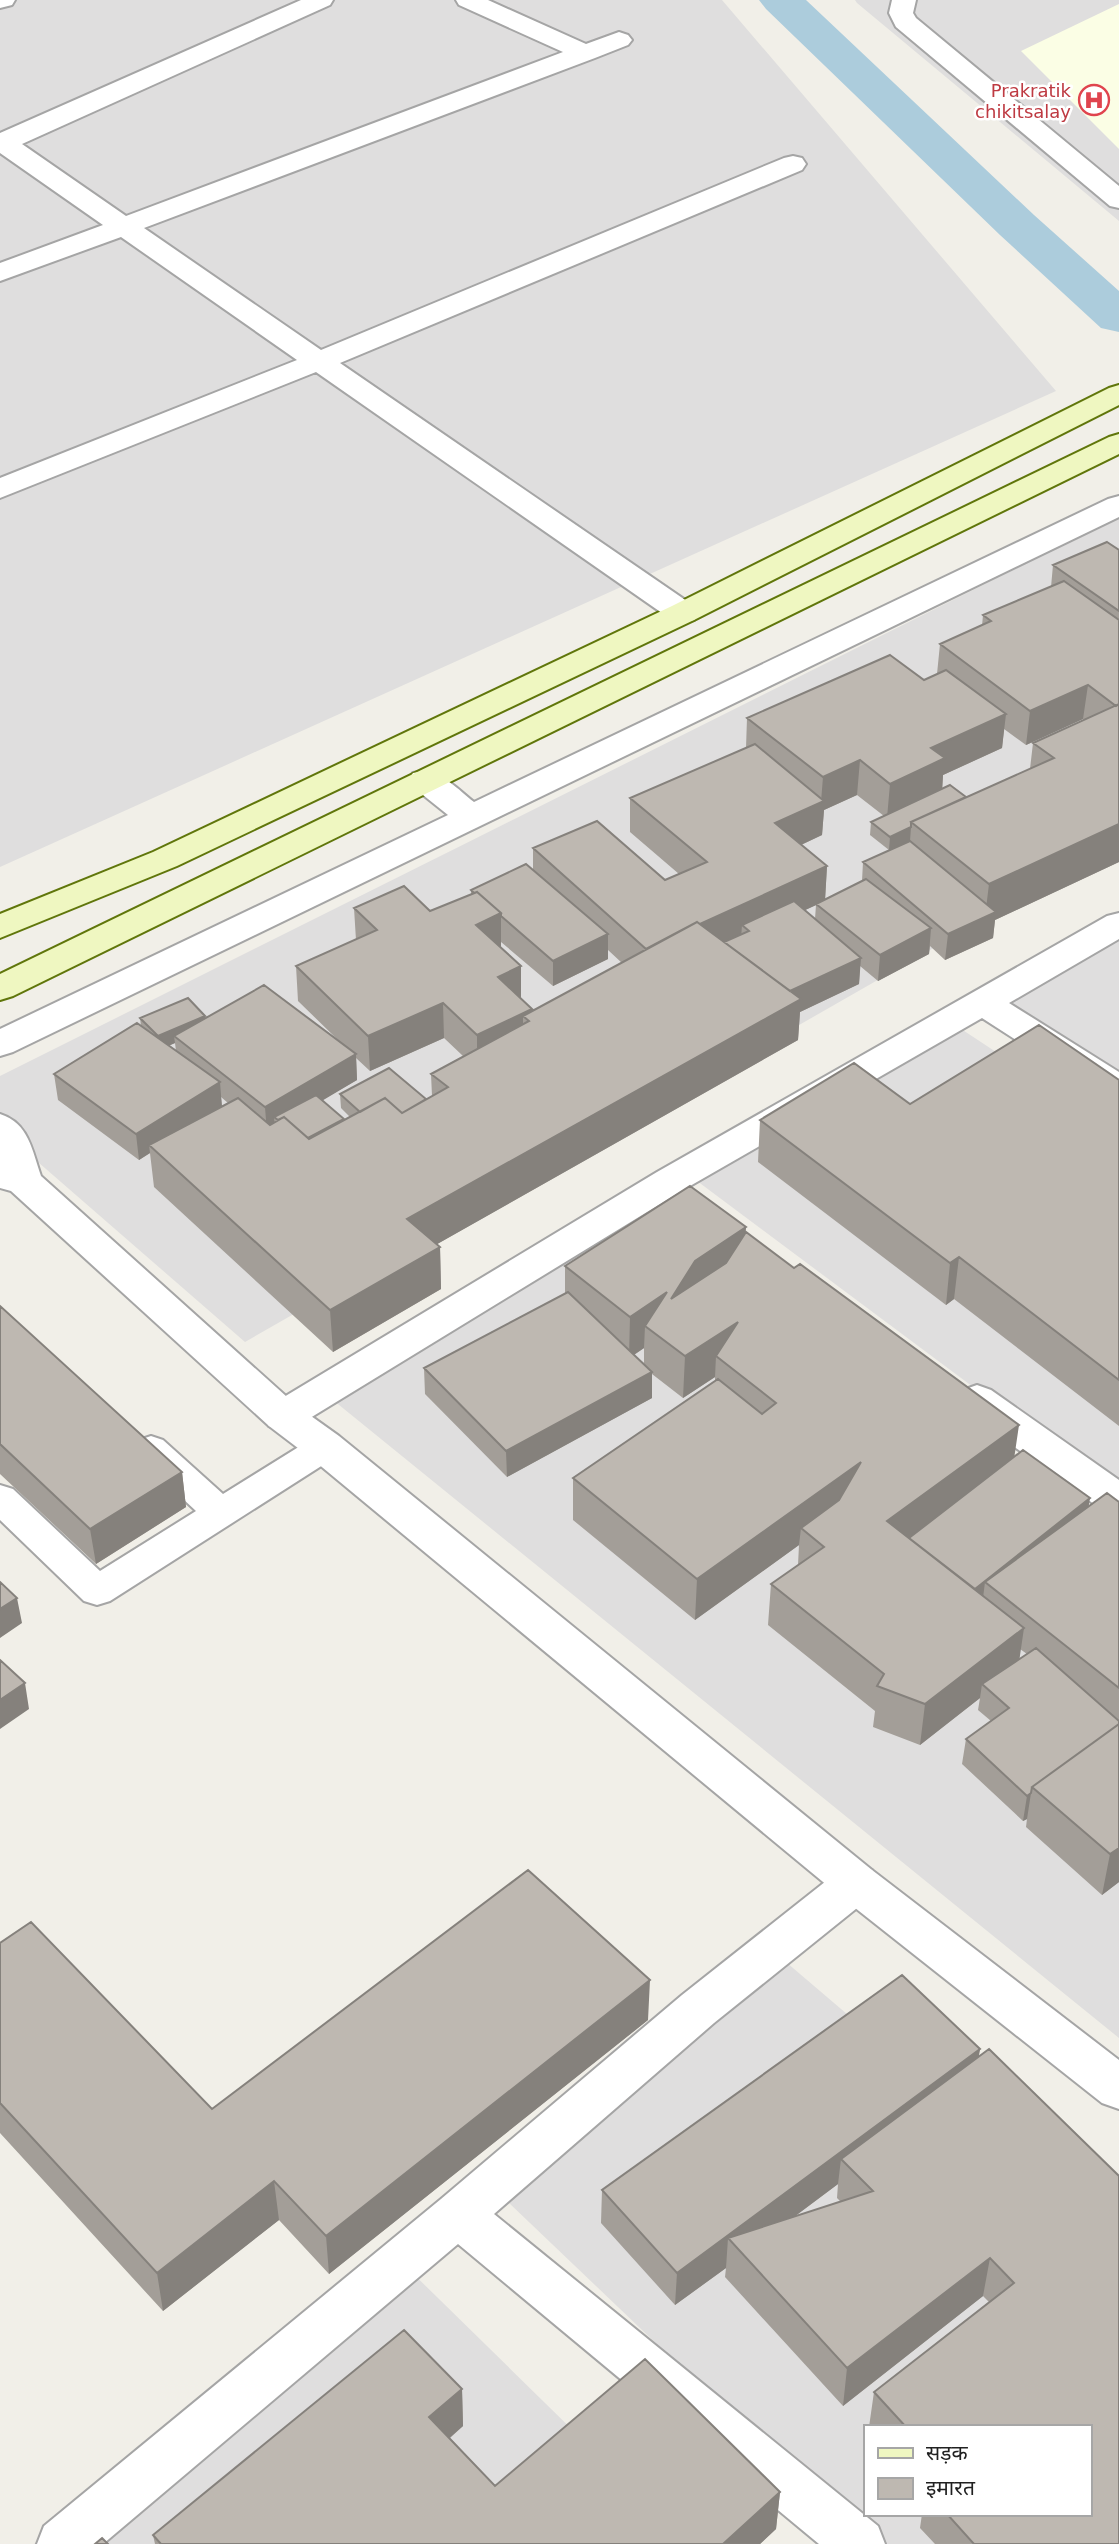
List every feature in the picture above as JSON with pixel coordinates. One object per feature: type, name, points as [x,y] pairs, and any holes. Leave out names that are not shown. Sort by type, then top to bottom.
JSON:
[{"type":"main road","points":[[0,928],[165,859],[683,612],[1119,394]]},
{"type":"main road","points":[[0,988],[1117,446]]},
{"type":"street","points":[[1,142],[321,0]]},
{"type":"street","points":[[468,0],[586,53]]},
{"type":"street","points":[[904,0],[901,13],[905,22],[1119,200]]},
{"type":"street","points":[[0,273],[619,40]]},
{"type":"street","points":[[1,142],[683,612]]},
{"type":"street","points":[[0,489],[319,361],[793,164]]},
{"type":"street","points":[[0,1044],[1119,505]]},
{"type":"street","points":[[425,780],[471,816]]},
{"type":"street","points":[[283,1416],[670,1181],[1119,924]]},
{"type":"street","points":[[982,1002],[1119,1089]]},
{"type":"street","points":[[0,1127],[9,1136],[12,1178],[283,1416],[325,1447],[856,1882],[1119,2088]]},
{"type":"street","points":[[670,1181],[704,1205]]},
{"type":"street","points":[[951,1381],[1119,1501]]},
{"type":"street","points":[[63,2544],[458,2214],[698,2009],[856,1882]]},
{"type":"street","points":[[458,2214],[859,2544]]},
{"type":"lane","points":[[129,1429],[219,1512]]},
{"type":"lane","points":[[0,1498],[97,1591],[325,1447]]},
{"type":"shaded area","points":[[0,0],[722,0],[1056,391],[0,867]]},
{"type":"shaded area","points":[[855,0],[1119,0],[1119,221],[857,3]]},
{"type":"shaded area","name":"Prakratik chikitsalay","points":[[1119,4],[1119,149],[1021,51]]},
{"type":"shaded area","points":[[1119,517],[1119,842],[245,1342],[0,1129],[0,1076]]},
{"type":"shaded area","points":[[1119,913],[1119,1078],[984,990]]},
{"type":"shaded area","points":[[940,1015],[1119,1133],[1119,1496],[677,1166]]},
{"type":"shaded area","points":[[624,1196],[1119,1559],[1119,2038],[312,1383]]},
{"type":"shaded area","points":[[766,1945],[1119,2246],[1119,2544],[866,2544],[483,2178]]},
{"type":"shaded area","points":[[390,2251],[689,2544],[34,2544]]},
{"type":"building","points":[[1107,542],[1119,550],[1119,611],[1053,565]]},
{"type":"building","points":[[1064,581],[1119,620],[1119,704],[1116,706],[1088,685],[1030,711],[940,644],[991,621],[983,615]]},
{"type":"building","points":[[890,655],[924,680],[946,670],[1006,714],[931,748],[945,758],[890,784],[860,760],[823,777],[747,718]]},
{"type":"building","points":[[1119,704],[1119,824],[989,884],[911,822],[1054,758],[1033,743]]},
{"type":"building","points":[[755,744],[824,801],[775,823],[827,866],[700,924],[697,922],[646,949],[533,848],[597,821],[665,880],[707,862],[630,798]]},
{"type":"building","points":[[950,785],[966,797],[911,822],[911,827],[890,837],[871,822]]},
{"type":"building","points":[[910,841],[996,912],[948,934],[863,862]]},
{"type":"building","points":[[526,864],[608,934],[553,961],[477,892],[471,890]]},
{"type":"building","points":[[866,879],[931,928],[880,955],[816,904]]},
{"type":"building","points":[[404,886],[430,911],[477,892],[501,913],[476,925],[521,966],[498,977],[532,1009],[477,1035],[443,1003],[368,1036],[296,966],[377,930],[354,908]]},
{"type":"building","points":[[794,901],[861,958],[790,991],[724,942],[749,931],[742,925]]},
{"type":"building","points":[[697,922],[801,999],[407,1219],[440,1247],[330,1310],[149,1145],[238,1098],[270,1125],[284,1117],[309,1139],[385,1098],[402,1113],[448,1087],[431,1074],[529,1021],[523,1016]]},
{"type":"building","points":[[264,985],[356,1054],[265,1107],[174,1036]]},
{"type":"building","points":[[188,998],[205,1016],[158,1036],[140,1018]]},
{"type":"building","points":[[137,1023],[220,1082],[136,1134],[54,1074]]},
{"type":"building","points":[[1039,1025],[1119,1080],[1119,1380],[959,1257],[950,1263],[760,1120],[854,1063],[910,1104]]},
{"type":"building","points":[[389,1068],[426,1099],[402,1113],[385,1098],[360,1112],[340,1094]]},
{"type":"building","points":[[316,1095],[344,1119],[308,1138],[284,1117],[278,1120],[274,1117]]},
{"type":"building","points":[[690,1186],[746,1227],[695,1261],[671,1299],[726,1263],[746,1232],[794,1268],[800,1264],[1019,1425],[887,1521],[1024,1628],[925,1704],[877,1686],[884,1674],[771,1584],[824,1547],[801,1528],[839,1500],[861,1462],[697,1579],[573,1478],[718,1379],[762,1414],[776,1403],[716,1356],[738,1322],[685,1356],[645,1326],[667,1292],[630,1317],[565,1266]]},
{"type":"building","points":[[568,1292],[652,1372],[506,1451],[424,1368]]},
{"type":"building","points":[[0,1306],[182,1472],[90,1529],[0,1444]]},
{"type":"building","points":[[1023,1450],[1090,1498],[975,1589],[909,1538]]},
{"type":"building","points":[[1107,1493],[1119,1502],[1119,1688],[985,1582]]},
{"type":"building","points":[[0,1582],[17,1598],[0,1609]]},
{"type":"building","points":[[1036,1648],[1119,1721],[1119,1724],[1032,1787],[1027,1796],[966,1739],[1009,1708],[982,1684]]},
{"type":"building","points":[[0,1660],[25,1683],[0,1700]]},
{"type":"building","points":[[1119,1724],[1119,1848],[1110,1854],[1032,1787]]},
{"type":"building","points":[[528,1870],[650,1980],[326,2236],[274,2181],[157,2273],[0,2103],[0,1943],[31,1922],[212,2109]]},
{"type":"building","points":[[902,1975],[980,2049],[677,2273],[602,2190]]},
{"type":"building","points":[[989,2049],[1119,2176],[1119,2544],[974,2544],[949,2516],[1091,2516],[1091,2425],[904,2425],[874,2392],[1014,2283],[990,2258],[847,2368],[728,2238],[873,2191],[841,2159]]},
{"type":"building","points":[[404,2330],[462,2389],[429,2417],[495,2486],[645,2359],[780,2492],[723,2544],[161,2544],[153,2535]]},
{"type":"building","points":[[102,2538],[108,2544],[95,2544]]},
{"type":"waterway","points":[[781,0],[1017,225],[1119,317]]},
{"type":"place","name":"Prakratik chikitsalay","points":[[1094,100]]}]
